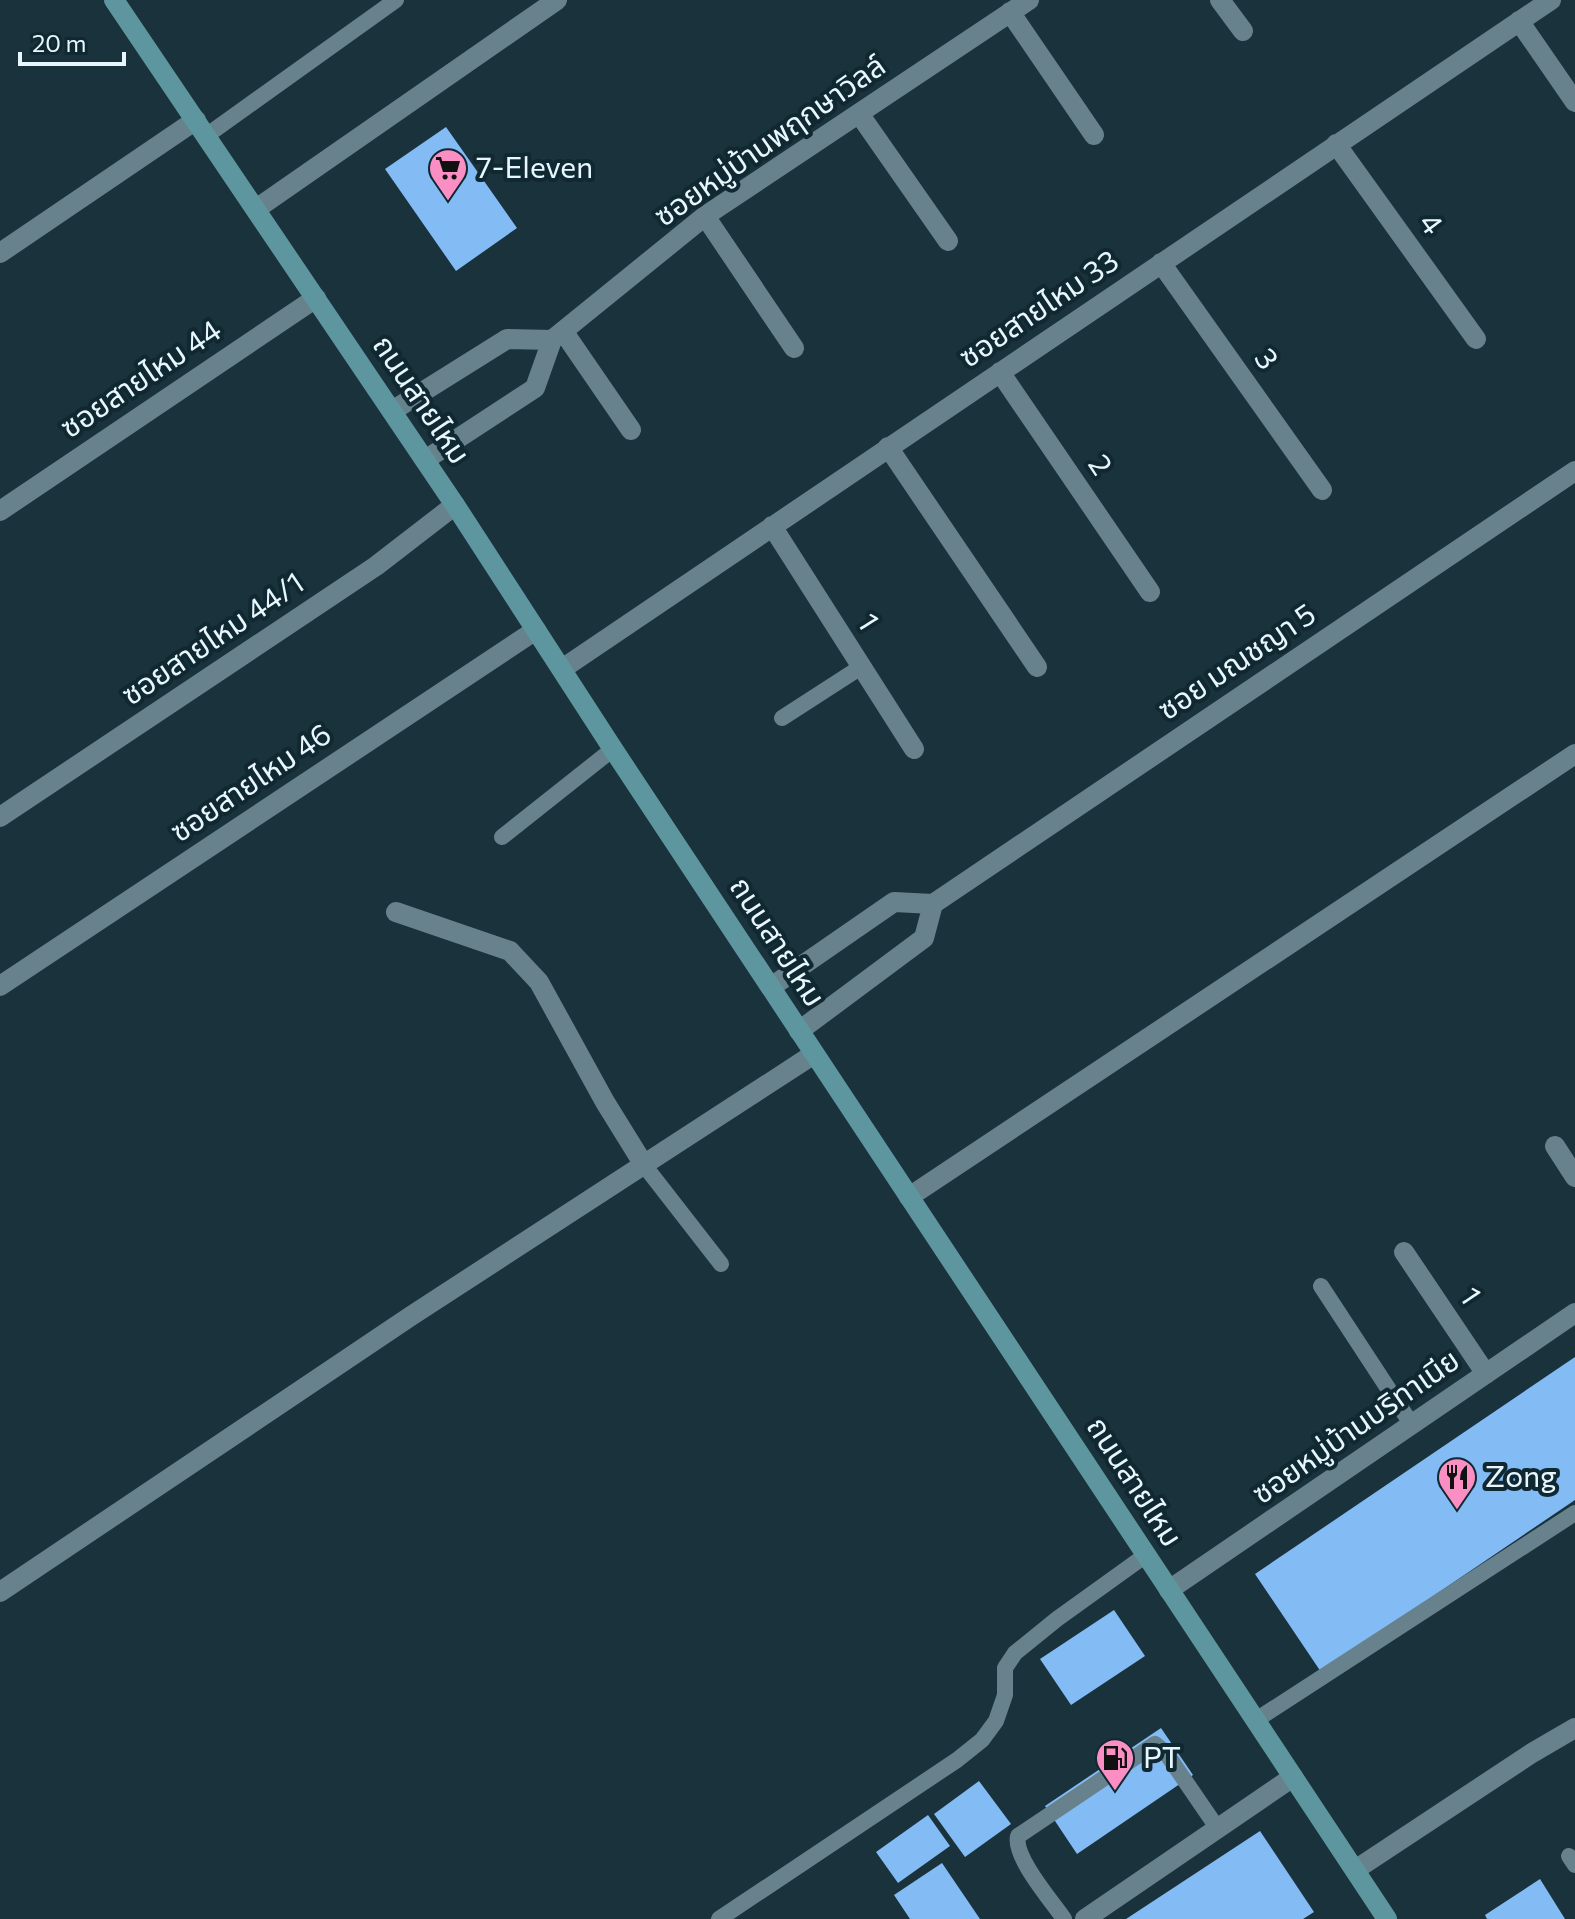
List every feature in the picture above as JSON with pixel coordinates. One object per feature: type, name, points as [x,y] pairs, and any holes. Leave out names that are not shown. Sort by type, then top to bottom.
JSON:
[{"type":"main road","name":"ถนนสายไหม","points":[[120,2],[1387,1919]]},
{"type":"street","points":[[256,209],[557,0]]},
{"type":"street","name":"ซอยหมู่บ้านพฤกษาวิลล์","points":[[558,336],[705,216],[1029,0]]},
{"type":"street","points":[[1220,0],[1243,31]]},
{"type":"street","name":"ซอยสายไหม 33","points":[[562,669],[1551,0]]},
{"type":"street","points":[[1010,12],[1094,135]]},
{"type":"street","points":[[1519,21],[1575,102]]},
{"type":"street","points":[[860,115],[948,241]]},
{"type":"street","points":[[0,253],[201,128]]},
{"type":"street","name":"4","points":[[1336,144],[1476,339]]},
{"type":"street","points":[[705,216],[794,348]]},
{"type":"street","name":"3","points":[[1161,263],[1322,490]]},
{"type":"street","name":"ซอยสายไหม 44","points":[[0,511],[316,298]]},
{"type":"street","points":[[392,411],[507,339],[558,336]]},
{"type":"street","points":[[558,336],[631,430]]},
{"type":"street","points":[[425,460],[535,388],[558,336]]},
{"type":"street","name":"2","points":[[1000,372],[1150,592]]},
{"type":"street","points":[[888,447],[1037,667]]},
{"type":"street","name":"ซอย มณชญา 5","points":[[933,904],[1575,471]]},
{"type":"street","name":"ซอยสายไหม 44/1","points":[[0,817],[376,566],[455,505]]},
{"type":"street","name":"1","points":[[772,526],[914,749]]},
{"type":"street","name":"ซอยสายไหม 46","points":[[0,986],[536,630]]},
{"type":"street","points":[[909,1197],[1575,754]]},
{"type":"street","points":[[771,987],[894,902],[933,904],[924,938],[799,1031]]},
{"type":"street","points":[[396,912],[510,951],[539,982],[605,1102],[644,1165]]},
{"type":"street","points":[[0,1592],[411,1316],[814,1054]]},
{"type":"street","points":[[1555,1146],[1575,1177]]},
{"type":"street","name":"1","points":[[1404,1252],[1486,1374]]},
{"type":"street","name":"ซอยหมู่บ้านบริทาเนีย","points":[[1169,1590],[1575,1313]]},
{"type":"street","points":[[1355,1870],[1575,1728]]},
{"type":"street","points":[[1085,1919],[1293,1777]]},
{"type":"lane","points":[[201,128],[396,0]]},
{"type":"lane","points":[[782,718],[861,667]]},
{"type":"lane","points":[[502,837],[613,749]]},
{"type":"lane","points":[[644,1165],[721,1264]]},
{"type":"lane","points":[[1321,1286],[1412,1425]]},
{"type":"lane","points":[[1256,1720],[1575,1513]]},
{"type":"lane","points":[[719,1919],[957,1760],[982,1740],[996,1721],[1005,1695],[1005,1668],[1015,1653],[1146,1555]]},
{"type":"lane","points":[[1064,1919],[1033,1876],[1017,1845],[1018,1836],[1155,1744],[1166,1753],[1218,1829]]},
{"type":"building","points":[[446,127],[517,228],[456,271],[385,169]]},
{"type":"building","points":[[1575,1357],[1575,1500],[1321,1672],[1255,1574]]},
{"type":"building","points":[[1114,1610],[1145,1656],[1071,1705],[1040,1659]]},
{"type":"building","points":[[1161,1728],[1193,1775],[1077,1854],[1045,1806]]},
{"type":"building","points":[[979,1781],[1011,1824],[965,1857],[934,1814]]},
{"type":"building","points":[[928,1815],[950,1846],[898,1883],[876,1852]]},
{"type":"building","points":[[1260,1831],[1314,1912],[1303,1919],[1126,1919]]},
{"type":"building","points":[[942,1863],[980,1919],[910,1919],[894,1895]]},
{"type":"building","points":[[1540,1879],[1565,1919],[1487,1919],[1485,1915]]},
{"type":"place","name":"7-Eleven","points":[[448,202]]},
{"type":"place","name":"Zong","points":[[1457,1511]]},
{"type":"place","name":"PT","points":[[1115,1792]]}]
